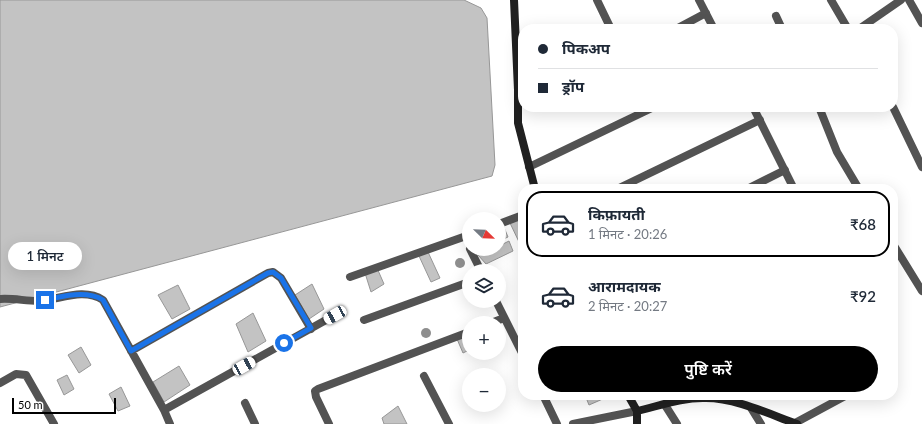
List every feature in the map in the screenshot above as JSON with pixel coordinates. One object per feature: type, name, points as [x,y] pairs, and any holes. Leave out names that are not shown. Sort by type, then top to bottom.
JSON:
[{"type":"street","points":[[514,0],[518,123],[534,184]]},
{"type":"street","points":[[597,0],[609,24]]},
{"type":"street","points":[[699,0],[712,24]]},
{"type":"street","points":[[831,0],[845,24]]},
{"type":"street","points":[[866,24],[901,0]]},
{"type":"street","points":[[909,0],[922,23]]},
{"type":"street","points":[[685,24],[706,13]]},
{"type":"street","points":[[776,16],[780,24]]},
{"type":"street","points":[[529,167],[644,112]]},
{"type":"street","points":[[756,112],[792,184]]},
{"type":"street","points":[[820,112],[837,152],[856,184]]},
{"type":"street","points":[[895,112],[922,167]]},
{"type":"street","points":[[627,184],[760,120]]},
{"type":"street","points":[[757,184],[785,170]]},
{"type":"street","points":[[506,221],[518,217]]},
{"type":"street","points":[[350,277],[462,237]]},
{"type":"street","points":[[898,252],[922,291]]},
{"type":"street","points":[[131,351],[268,273],[273,272],[281,278],[311,328]]},
{"type":"street","points":[[364,320],[462,285]]},
{"type":"street","points":[[0,299],[38,300],[65,295],[92,296],[103,300],[164,410],[170,424]]},
{"type":"street","points":[[164,410],[335,315]]},
{"type":"street","points":[[506,322],[518,345]]},
{"type":"street","points":[[329,424],[316,397],[315,391],[462,335]]},
{"type":"street","points":[[0,383],[16,374],[26,375],[54,424]]},
{"type":"street","points":[[424,376],[449,424]]},
{"type":"street","points":[[545,400],[557,424]]},
{"type":"street","points":[[630,400],[636,411],[637,424]]},
{"type":"street","points":[[573,424],[685,400]]},
{"type":"street","points":[[726,400],[796,424],[839,400]]},
{"type":"street","points":[[245,403],[255,424]]},
{"type":"street","points":[[664,404],[677,424]]},
{"type":"street","points":[[751,408],[761,424]]},
{"type":"building","points":[[0,0],[464,0],[481,8],[487,18],[495,165],[492,176],[0,307]]},
{"type":"building","points":[[518,220],[518,240],[510,223]]},
{"type":"building","points":[[509,241],[513,251],[506,254],[506,242]]},
{"type":"building","points":[[428,252],[440,278],[431,282],[419,256]]},
{"type":"building","points":[[479,256],[503,256],[486,264]]},
{"type":"building","points":[[377,268],[384,284],[371,292],[365,273]]},
{"type":"building","points":[[312,284],[324,309],[309,319],[295,295]]},
{"type":"building","points":[[178,285],[190,309],[172,319],[158,295]]},
{"type":"building","points":[[253,313],[266,341],[248,352],[236,324]]},
{"type":"building","points":[[462,337],[462,351],[457,339]]},
{"type":"building","points":[[81,347],[91,365],[79,373],[68,355]]},
{"type":"building","points":[[179,366],[190,385],[164,402],[153,382]]},
{"type":"building","points":[[67,375],[74,389],[64,395],[57,380]]},
{"type":"building","points":[[121,387],[130,406],[118,411],[109,394]]},
{"type":"building","points":[[587,400],[600,400],[589,405]]},
{"type":"building","points":[[398,406],[407,424],[384,424],[382,418]]},
{"type":"route","points":[[45,300],[65,295],[98,297],[103,300],[131,351],[268,273],[273,272],[281,278],[311,328],[284,343]]}]
